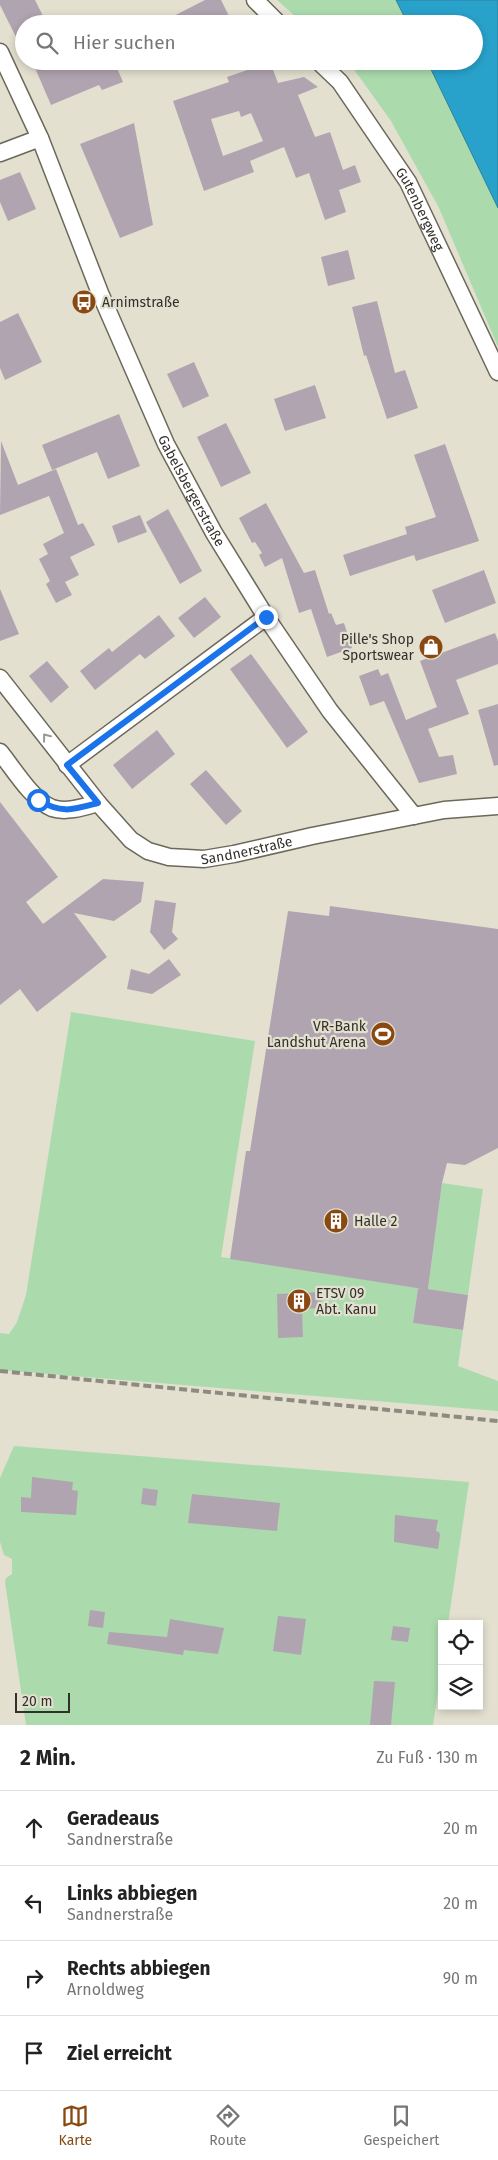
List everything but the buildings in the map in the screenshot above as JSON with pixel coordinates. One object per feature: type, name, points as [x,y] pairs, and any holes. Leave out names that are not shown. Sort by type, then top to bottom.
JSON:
[{"type":"street","points":[[255,0],[271,15]]},
{"type":"street","name":"Gabelsbergerstraße","points":[[0,52],[40,138],[100,292],[166,444],[214,534],[266,617],[330,711],[414,816]]},
{"type":"street","name":"Gutenbergweg","points":[[327,70],[340,82],[408,182],[498,372]]},
{"type":"street","points":[[0,153],[40,138]]},
{"type":"street","points":[[67,765],[266,617]]},
{"type":"street","name":"Sandnerstraße","points":[[0,678],[98,803],[132,840],[148,851],[170,857],[204,859],[414,816]]},
{"type":"street","points":[[0,752],[38,800],[53,809],[76,809],[98,803]]},
{"type":"street","points":[[414,816],[444,810],[498,806]]},
{"type":"green space","points":[[277,0],[396,0],[404,15],[294,15]]},
{"type":"green space","points":[[354,70],[431,70],[498,208],[498,347],[439,208],[391,121]]},
{"type":"green space","points":[[71,1012],[255,1041],[221,1257],[418,1288],[413,1323],[463,1330],[458,1366],[498,1381],[498,1411],[0,1370],[0,1333],[9,1334],[17,1322],[26,1295]]},
{"type":"green space","points":[[442,1183],[483,1189],[468,1295],[428,1289]]},
{"type":"green space","points":[[14,1446],[469,1482],[449,1620],[438,1620],[438,1691],[433,1725],[26,1725],[5,1582],[6,1578],[12,1574],[12,1559],[4,1555],[0,1542],[0,1478]]},
{"type":"water","points":[[396,0],[498,0],[498,208],[431,70],[483,70],[483,15],[404,15]]},
{"type":"railway","points":[[0,1371],[498,1421]]},
{"type":"place","name":"Arnimstraße","points":[[84,302]]},
{"type":"place","name":"Pille's Shop Sportswear","points":[[431,647]]},
{"type":"place","name":"VR-Bank Landshut Arena","points":[[383,1034]]},
{"type":"place","name":"Halle 2","points":[[336,1221]]},
{"type":"place","name":"ETSV 09 Abt. Kanu","points":[[299,1301]]},
{"type":"route","points":[[38,800],[53,809],[76,809],[98,803],[67,765],[266,617]]}]
